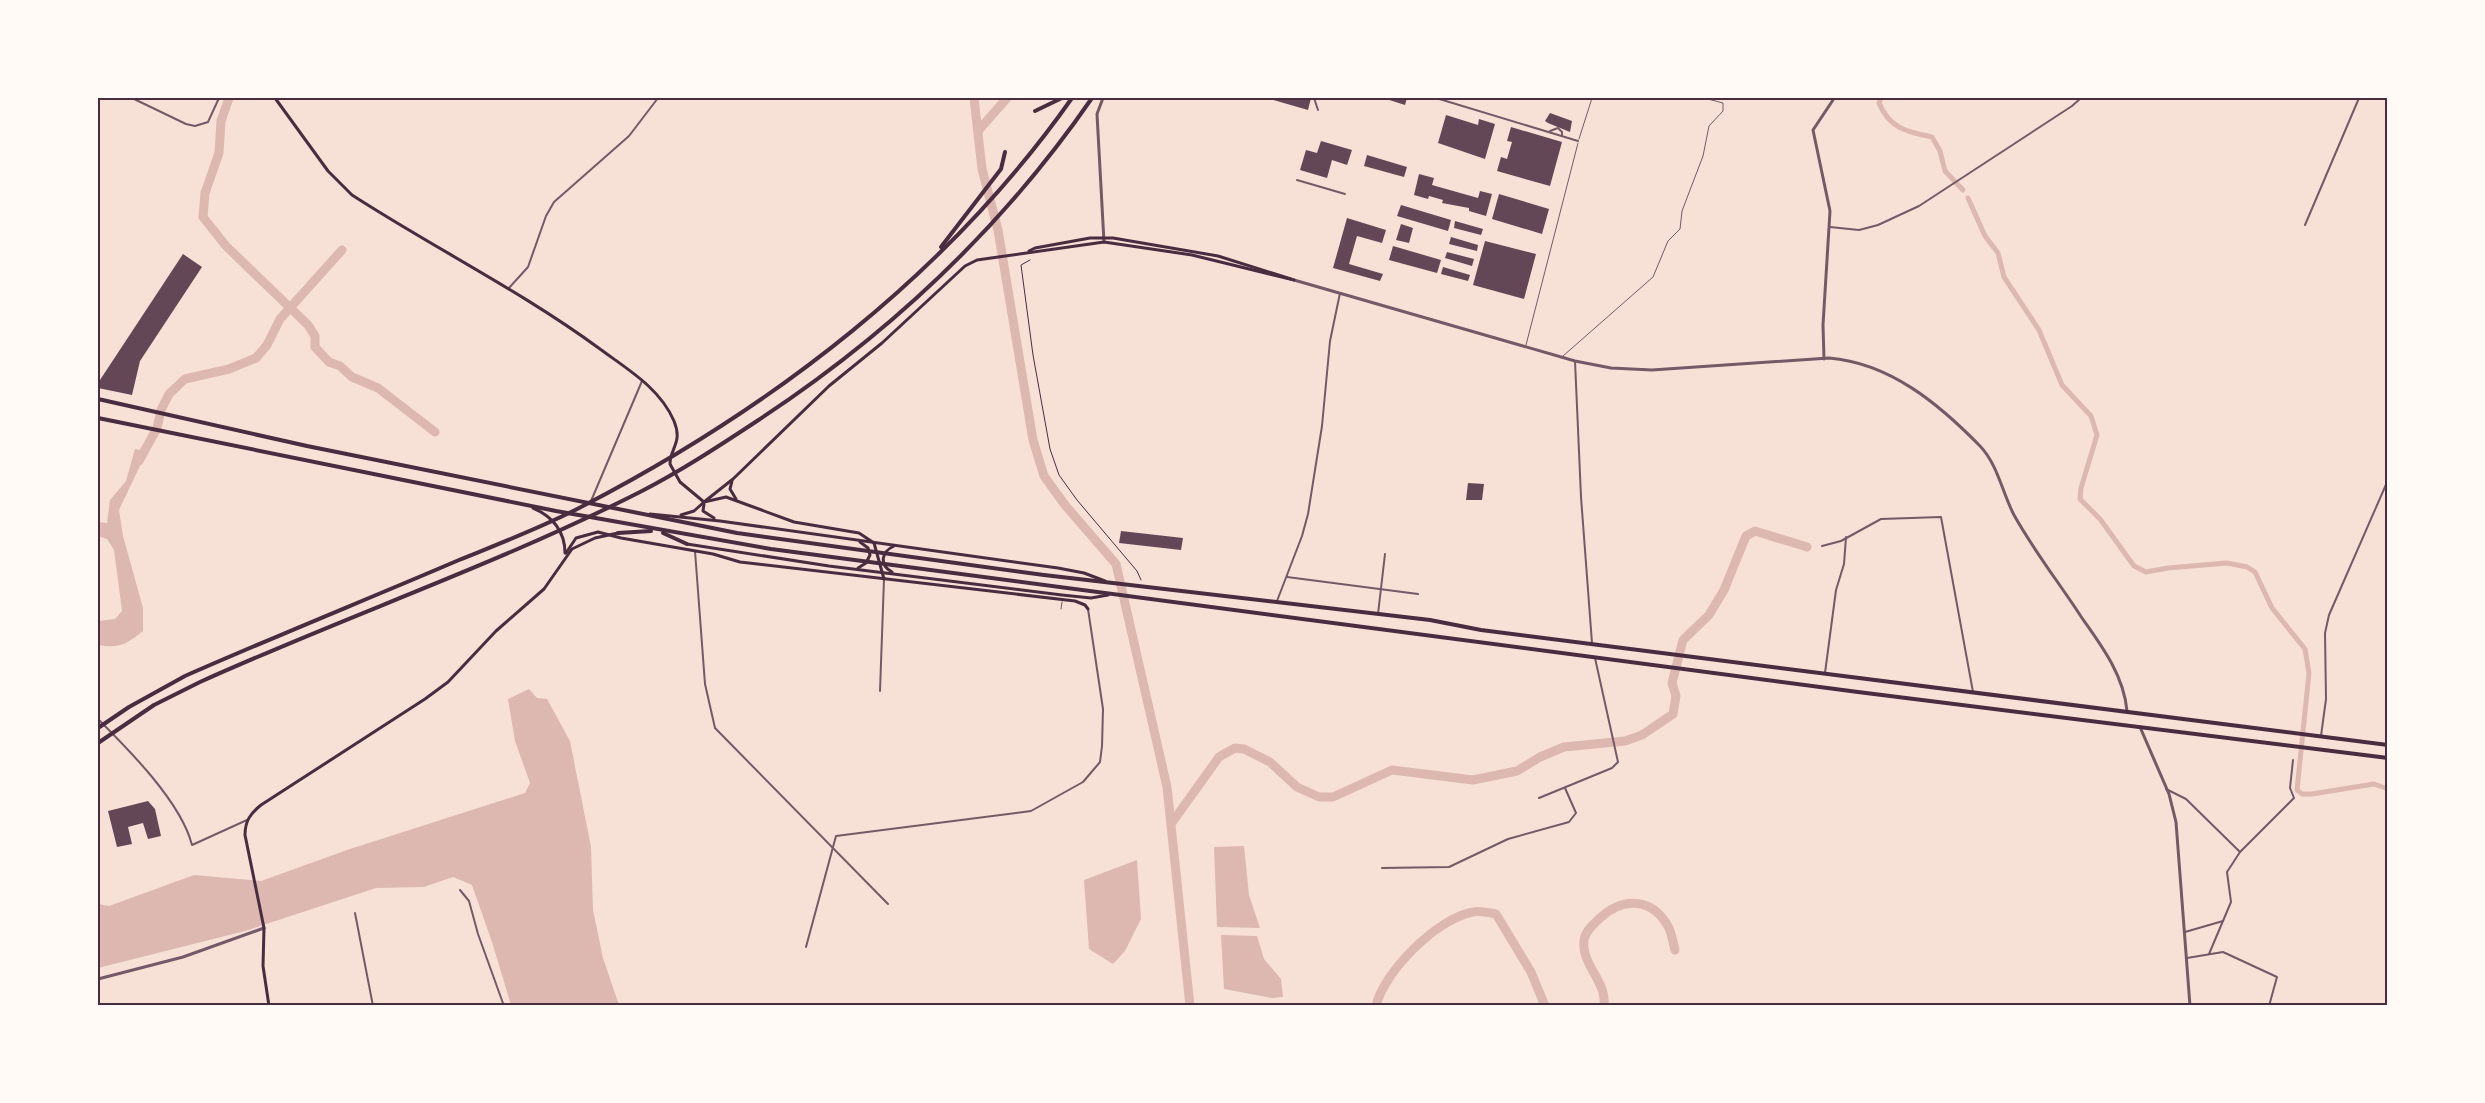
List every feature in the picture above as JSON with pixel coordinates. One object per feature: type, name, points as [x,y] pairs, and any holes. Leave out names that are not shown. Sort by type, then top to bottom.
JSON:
[{"type":"highway","points":[[1035,111],[1062,98]]},
{"type":"highway","points":[[98,728],[129,707],[185,676],[581,507],[688,448],[726,424],[792,379],[833,347],[931,260],[998,190],[1048,131],[1072,98]]},
{"type":"highway","points":[[98,743],[154,705],[200,682],[577,523],[644,490],[721,445],[851,355],[938,279],[989,227],[1053,152],[1092,98]]},
{"type":"highway","points":[[931,260],[1003,167],[1005,152]]},
{"type":"highway","points":[[98,399],[308,446],[630,513],[772,539],[1277,601],[1592,644],[2388,745]]},
{"type":"highway","points":[[98,418],[518,503],[771,549],[1595,658],[2388,758]]},
{"type":"highway","points":[[618,533],[657,530],[687,544]]},
{"type":"main road","points":[[275,98],[316,156],[343,187],[369,206],[558,319],[657,394],[674,422],[677,438],[670,462],[672,469],[680,482],[704,502]]},
{"type":"main road","points":[[676,516],[694,511],[733,479],[829,386],[882,343],[964,266],[977,260],[1016,253],[1046,251],[1104,239],[1203,258],[1294,280]]},
{"type":"main road","points":[[733,479],[730,489],[736,499]]},
{"type":"main road","points":[[704,502],[721,496],[736,499],[794,522],[859,532],[874,543],[884,579]]},
{"type":"main road","points":[[704,502],[703,511],[720,521]]},
{"type":"main road","points":[[518,503],[535,509],[556,523],[565,545],[562,563]]},
{"type":"main road","points":[[630,513],[720,521],[1059,568],[1084,573],[1105,581]]},
{"type":"main road","points":[[562,563],[576,538],[590,532],[748,563],[1062,597],[1091,598],[1108,594]]},
{"type":"main road","points":[[269,1005],[263,966],[264,928],[245,835],[248,820],[261,805],[448,682],[496,631],[544,589],[567,554],[578,544],[618,533]]},
{"type":"main road","points":[[854,540],[864,544],[870,551],[868,560],[857,569]]},
{"type":"main road","points":[[687,544],[1062,597],[1081,603],[1088,609],[1091,598]]},
{"type":"main road","points":[[896,546],[886,550],[883,557],[886,568],[896,574]]},
{"type":"street","points":[[132,98],[186,124],[195,126],[208,122],[219,98]]},
{"type":"street","points":[[508,289],[528,267],[546,216],[554,202],[629,136],[658,98]]},
{"type":"street","points":[[1103,98],[1097,114],[1104,239]]},
{"type":"street","points":[[1314,98],[1318,110]]},
{"type":"street","points":[[1436,98],[1578,141]]},
{"type":"street","points":[[1824,359],[1823,325],[1830,227],[1829,201],[1813,132],[1816,123],[1833,100],[1832,98]]},
{"type":"street","points":[[1830,227],[1858,230],[1878,225],[1919,206],[2081,98]]},
{"type":"street","points":[[2305,225],[2359,98]]},
{"type":"street","points":[[1550,132],[1558,128],[1562,136]]},
{"type":"street","points":[[1297,180],[1346,194]]},
{"type":"street","points":[[1294,280],[1575,361],[1611,368],[1652,370],[1824,359],[1854,362],[1914,388],[1987,455],[2014,515],[2107,654],[2124,691],[2127,711]]},
{"type":"street","points":[[1277,601],[1308,514],[1322,426],[1330,341],[1340,293]]},
{"type":"street","points":[[1575,361],[1581,496],[1592,644]]},
{"type":"street","points":[[590,504],[642,381]]},
{"type":"street","points":[[2321,736],[2326,699],[2325,633],[2330,615],[2388,480]]},
{"type":"street","points":[[1822,546],[1836,543],[1881,519],[1941,517],[1973,692]]},
{"type":"street","points":[[1825,673],[1836,590],[1844,564],[1846,537]]},
{"type":"street","points":[[695,551],[705,684],[716,728],[834,846],[888,904]]},
{"type":"street","points":[[1378,614],[1385,554]]},
{"type":"street","points":[[1286,577],[1418,594]]},
{"type":"street","points":[[880,691],[884,579]]},
{"type":"street","points":[[806,947],[836,836],[1031,811],[1083,782],[1100,762],[1103,710],[1088,609]]},
{"type":"street","points":[[1539,798],[1617,764],[1618,757],[1595,658]]},
{"type":"street","points":[[98,719],[138,758],[184,822],[192,845],[248,820]]},
{"type":"street","points":[[2140,727],[2166,789],[2176,822],[2190,1005]]},
{"type":"street","points":[[2209,954],[2231,902],[2227,872],[2240,852],[2294,798],[2290,788],[2293,760]]},
{"type":"street","points":[[1382,867],[1449,867],[1508,839],[1569,822],[1576,813],[1564,788]]},
{"type":"street","points":[[2166,789],[2186,800],[2240,852]]},
{"type":"street","points":[[460,890],[469,900],[478,934],[504,1005]]},
{"type":"street","points":[[355,913],[373,1005]]},
{"type":"street","points":[[2184,932],[2223,921]]},
{"type":"street","points":[[98,979],[183,957],[264,928]]},
{"type":"street","points":[[2186,958],[2223,952],[2277,977],[2269,1005]]},
{"type":"lane","points":[[1526,347],[1578,141],[1592,98]]},
{"type":"lane","points":[[1562,357],[1653,277],[1668,241],[1680,229],[1682,211],[1703,156],[1708,126],[1723,111],[1723,103],[1704,98]]},
{"type":"lane","points":[[1061,609],[1062,597]]},
{"type":"path","points":[[1030,260],[1021,265],[1033,356],[1050,449],[1059,475],[1137,571],[1141,585]]},
{"type":"shaded area","points":[[135,449],[147,451],[119,510],[123,536],[143,608],[143,631],[122,644],[98,645],[98,621],[115,619],[122,611],[114,550],[107,539],[98,536],[98,522],[107,523],[110,500],[126,481]]},
{"type":"shaded area","points":[[529,689],[537,698],[547,699],[570,741],[591,847],[593,910],[603,958],[619,1005],[511,1005],[472,885],[453,877],[424,887],[376,888],[245,931],[98,968],[98,904],[109,906],[194,875],[261,881],[347,850],[525,793],[530,783],[515,741],[508,699]]},
{"type":"shaded area","points":[[1244,846],[1249,895],[1260,928],[1217,927],[1214,847]]},
{"type":"shaded area","points":[[1137,860],[1141,919],[1125,951],[1113,964],[1089,949],[1084,880]]},
{"type":"shaded area","points":[[1221,935],[1257,936],[1264,959],[1281,979],[1283,997],[1272,998],[1224,989]]},
{"type":"building","points":[[1267,98],[1311,98],[1308,110]]},
{"type":"building","points":[[1383,98],[1407,98],[1405,105]]},
{"type":"building","points":[[1550,113],[1572,121],[1570,132],[1545,121]]},
{"type":"building","points":[[1446,115],[1478,125],[1479,119],[1495,124],[1485,159],[1438,143]]},
{"type":"building","points":[[1511,127],[1562,142],[1550,186],[1497,171],[1501,157],[1507,159],[1512,142],[1507,141]]},
{"type":"building","points":[[1321,141],[1352,150],[1347,165],[1332,160],[1327,178],[1300,170],[1306,150],[1317,153]]},
{"type":"building","points":[[1367,155],[1407,167],[1404,177],[1364,166]]},
{"type":"building","points":[[1419,174],[1434,178],[1432,185],[1478,198],[1480,191],[1492,194],[1486,216],[1469,211],[1469,208],[1442,203],[1443,200],[1414,195]]},
{"type":"building","points":[[1499,194],[1549,209],[1542,234],[1492,219]]},
{"type":"building","points":[[1401,205],[1451,220],[1448,231],[1397,216]]},
{"type":"building","points":[[1347,218],[1386,230],[1382,243],[1357,236],[1349,264],[1383,274],[1380,281],[1333,268]]},
{"type":"building","points":[[1455,221],[1483,229],[1481,235],[1454,228]]},
{"type":"building","points":[[1401,224],[1413,228],[1409,243],[1396,240]]},
{"type":"building","points":[[1451,237],[1478,245],[1477,251],[1449,244]]},
{"type":"building","points":[[1485,241],[1536,254],[1524,299],[1473,285]]},
{"type":"building","points":[[1393,246],[1441,260],[1437,273],[1389,260]]},
{"type":"building","points":[[1447,252],[1474,259],[1472,266],[1445,258]]},
{"type":"building","points":[[183,254],[202,267],[140,361],[132,395],[98,388],[98,383]]},
{"type":"building","points":[[1443,267],[1470,275],[1468,281],[1441,274]]},
{"type":"building","points":[[1468,483],[1484,484],[1482,500],[1466,500]]},
{"type":"building","points":[[1121,531],[1183,538],[1181,550],[1119,543]]},
{"type":"building","points":[[148,801],[155,809],[161,836],[148,839],[143,823],[128,827],[132,844],[117,847],[108,811]]},
{"type":"waterway","points":[[229,98],[221,121],[219,153],[205,193],[203,217],[226,246],[308,325],[315,336],[315,347],[329,362],[340,366],[352,377],[378,388],[435,432]]},
{"type":"waterway","points":[[974,98],[982,169],[998,230],[1033,440],[1044,476],[1065,505],[1116,564],[1167,787],[1190,1006]]},
{"type":"waterway","points":[[978,131],[1007,98]]},
{"type":"waterway","points":[[1881,98],[1879,103],[1883,111],[1900,128],[1932,137],[1940,151],[1945,171],[1963,190]]},
{"type":"waterway","points":[[1968,198],[1985,236],[1998,253],[2004,277],[2039,330],[2062,385],[2091,416],[2097,435],[2081,488],[2080,499],[2100,519],[2134,566],[2146,572],[2227,563],[2247,567],[2255,572],[2272,608],[2305,649],[2309,673],[2297,790],[2302,794],[2312,794],[2374,784],[2388,789]]},
{"type":"waterway","points":[[139,461],[157,428],[161,410],[169,394],[185,379],[229,369],[256,358],[267,345],[280,319],[342,250]]},
{"type":"waterway","points":[[1171,824],[1219,757],[1235,748],[1244,749],[1270,762],[1297,787],[1319,797],[1333,797],[1392,770],[1473,780],[1517,771],[1540,757],[1564,747],[1625,741],[1642,735],[1673,714],[1676,696],[1672,683],[1683,640],[1709,615],[1724,590],[1746,536],[1755,531],[1807,547]]},
{"type":"waterway","points":[[1604,1006],[1602,989],[1584,949],[1586,934],[1600,918],[1619,906],[1628,904],[1646,906],[1655,911],[1669,928],[1675,950]]},
{"type":"waterway","points":[[1376,1006],[1390,977],[1414,948],[1444,924],[1459,916],[1479,911],[1496,914],[1531,972],[1545,1006]]}]
